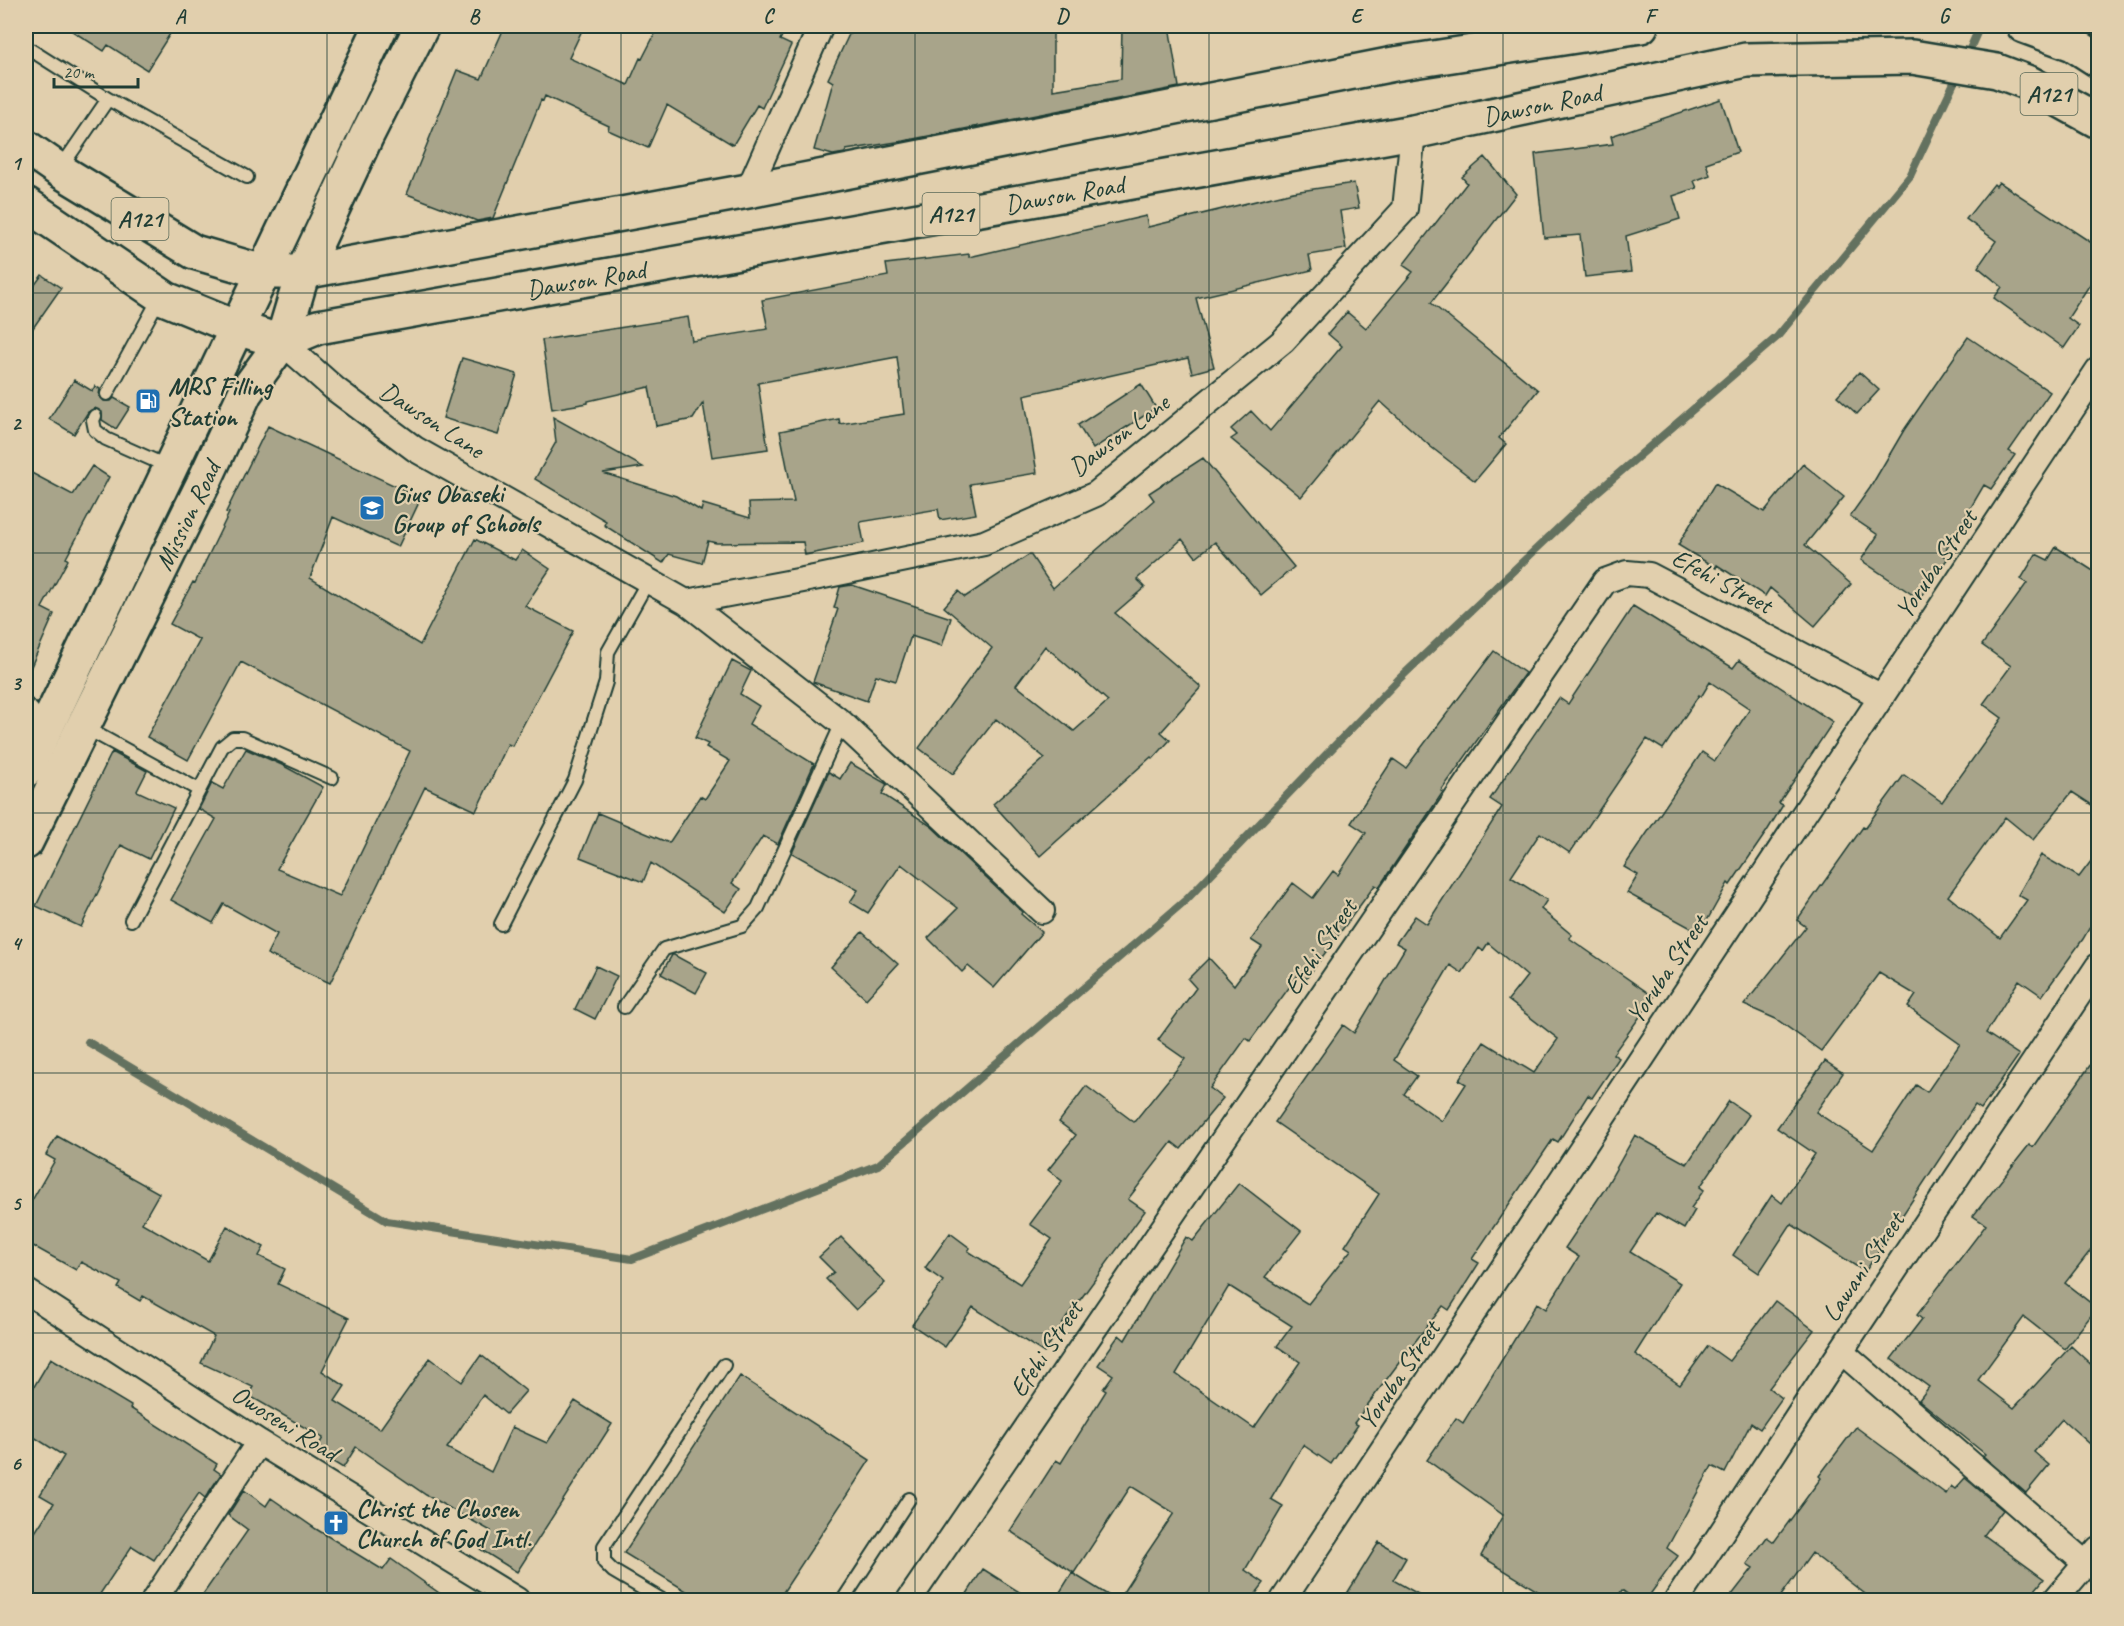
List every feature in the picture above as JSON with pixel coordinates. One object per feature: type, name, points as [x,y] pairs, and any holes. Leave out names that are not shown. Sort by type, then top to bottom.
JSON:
[{"type":"main road","name":"Mission Road","points":[[26,770],[381,26]]},
{"type":"main road","name":"Mission Road","points":[[26,842],[245,393],[282,342],[303,272],[366,137],[422,26]]},
{"type":"main road","name":"A121","points":[[26,147],[194,252],[263,272],[303,272],[748,191],[1394,63],[1641,26]]},
{"type":"main road","name":"A121","points":[[2024,26],[2073,44],[2098,60]]},
{"type":"main road","name":"Dawson Road","points":[[282,342],[318,327],[1413,132],[1746,60],[1912,57],[1997,71],[2029,83],[2098,121]]},
{"type":"main road","name":"A121","points":[[26,204],[161,295],[237,328],[282,342]]},
{"type":"street","points":[[748,191],[821,26]]},
{"type":"street","name":"Dawson Lane","points":[[686,602],[984,543],[1096,494],[1283,341],[1405,209],[1413,132]]},
{"type":"street","name":"Dawson Lane","points":[[282,342],[335,389],[415,449],[686,602],[842,723],[1042,911]]},
{"type":"street","name":"Yoruba Street","points":[[1283,1600],[2098,370]]},
{"type":"street","name":"Efehi Street","points":[[909,1600],[1605,581],[1627,573],[1649,575],[1882,697]]},
{"type":"street","name":"Lawani Street","points":[[1677,1600],[2098,966]]},
{"type":"street","name":"Owoseni Road","points":[[26,1291],[259,1442],[517,1600]]},
{"type":"street","points":[[1841,1351],[2092,1556],[2055,1600]]},
{"type":"street","points":[[154,1600],[259,1442]]},
{"type":"lane","points":[[26,47],[108,99],[247,177]]},
{"type":"lane","points":[[60,170],[108,99]]},
{"type":"lane","points":[[107,394],[161,295]]},
{"type":"lane","points":[[95,416],[93,420],[95,430],[106,440],[170,468]]},
{"type":"lane","points":[[501,924],[575,780],[606,682],[608,652],[648,581]]},
{"type":"lane","points":[[26,704],[45,729]]},
{"type":"lane","points":[[624,1006],[664,949],[742,926],[758,908],[842,723]]},
{"type":"lane","points":[[81,726],[199,790]]},
{"type":"lane","points":[[131,920],[222,747],[232,738],[242,738],[332,778]]},
{"type":"lane","points":[[662,1600],[613,1571],[604,1562],[604,1546],[724,1365]]},
{"type":"lane","points":[[843,1600],[909,1499]]},
{"type":"building","points":[[64,26],[175,26],[147,70],[108,45],[104,51]]},
{"type":"building","points":[[505,26],[584,26],[569,58],[628,85],[640,58],[642,59],[659,26],[787,26],[780,40],[791,45],[762,108],[757,105],[733,145],[667,105],[648,148],[608,130],[609,126],[545,96],[543,101],[541,100],[493,218],[477,221],[407,194],[457,70],[481,79]]},
{"type":"building","points":[[853,26],[1053,26],[1053,90],[1121,79],[1122,26],[1169,26],[1179,87],[846,150],[845,153],[833,155],[814,150],[833,82],[828,79]]},
{"type":"building","points":[[1721,99],[1738,152],[1706,163],[1710,175],[1694,181],[1697,188],[1673,196],[1680,219],[1626,236],[1631,272],[1585,277],[1580,235],[1544,238],[1535,154],[1613,144],[1611,136]]},
{"type":"building","points":[[1485,157],[1516,194],[1431,303],[1538,390],[1499,438],[1506,444],[1475,481],[1431,447],[1380,401],[1301,497],[1231,439],[1237,435],[1231,429],[1251,411],[1270,431],[1342,346],[1328,334],[1347,312],[1366,328],[1413,272],[1403,265],[1467,183],[1462,177]]},
{"type":"building","points":[[1999,182],[2098,247],[2098,272],[2068,318],[2079,326],[2064,348],[1994,298],[2002,287],[1978,267],[1996,241],[1966,219],[1994,184],[1996,186]]},
{"type":"building","points":[[1354,183],[1359,208],[1340,211],[1346,249],[1309,255],[1312,270],[1196,298],[1214,367],[1192,373],[1188,358],[1024,395],[1037,473],[970,484],[976,514],[940,520],[938,509],[860,522],[864,543],[805,555],[803,542],[716,543],[708,541],[702,563],[669,554],[663,563],[604,525],[606,521],[535,479],[556,442],[553,417],[643,467],[603,473],[676,496],[701,511],[703,504],[750,518],[749,503],[794,502],[780,431],[839,419],[840,424],[904,414],[897,357],[758,383],[768,449],[712,457],[703,403],[693,419],[656,426],[649,387],[588,401],[588,403],[552,409],[542,340],[688,317],[692,341],[768,329],[762,300],[888,276],[886,264],[969,254],[969,257],[1146,216],[1148,227],[1293,192]]},
{"type":"building","points":[[42,275],[61,288],[26,338],[26,279],[34,286]]},
{"type":"building","points":[[1968,337],[2050,392],[2009,451],[2015,455],[1991,489],[1984,485],[1943,555],[1948,558],[1919,599],[1861,560],[1878,535],[1850,516],[1870,488],[1904,430]]},
{"type":"building","points":[[462,358],[517,374],[498,435],[443,418]]},
{"type":"building","points":[[1859,372],[1879,390],[1857,414],[1837,396]]},
{"type":"building","points":[[74,380],[92,391],[95,386],[100,389],[99,395],[104,401],[111,401],[114,398],[130,407],[116,429],[102,420],[102,412],[95,408],[88,412],[74,434],[49,419]]},
{"type":"building","points":[[1141,384],[1156,408],[1093,449],[1078,425]]},
{"type":"building","points":[[268,426],[421,498],[398,547],[333,517],[310,578],[420,645],[475,539],[515,560],[522,550],[550,569],[525,606],[573,631],[512,746],[508,744],[476,811],[425,787],[330,983],[267,954],[277,934],[224,904],[213,923],[171,900],[216,819],[199,809],[212,783],[223,789],[246,749],[323,787],[277,869],[340,896],[410,751],[241,662],[188,760],[147,737],[200,640],[170,624],[193,582],[195,583],[229,513],[226,512]]},
{"type":"building","points":[[1203,458],[1294,567],[1261,595],[1215,542],[1196,557],[1182,539],[1137,579],[1145,587],[1115,613],[1201,687],[1161,732],[1170,740],[1153,759],[1151,757],[1040,856],[993,804],[1045,758],[996,719],[953,774],[919,748],[992,648],[944,607],[958,591],[965,597],[1030,554],[1053,588],[1154,500],[1149,493]],"holes":[[[1045,646],[1108,701],[1074,731],[1016,685]]]},
{"type":"building","points":[[1803,464],[1844,497],[1805,545],[1851,584],[1815,626],[1770,588],[1765,596],[1717,565],[1716,568],[1678,545],[1715,483],[1764,512]]},
{"type":"building","points":[[92,466],[109,477],[42,608],[54,614],[26,678],[26,470],[73,495]]},
{"type":"building","points":[[2056,547],[2098,574],[2098,809],[2072,792],[2033,840],[2005,817],[1948,896],[2000,938],[2027,900],[2018,895],[2041,855],[2079,877],[2098,852],[2098,913],[2083,939],[2042,996],[2019,980],[1986,1033],[2019,1055],[1981,1109],[1975,1105],[1865,1272],[1791,1224],[1759,1273],[1733,1255],[1772,1195],[1782,1203],[1815,1154],[1777,1128],[1825,1061],[1843,1073],[1816,1112],[1873,1150],[1916,1085],[1927,1092],[1960,1044],[1908,1007],[1916,995],[1879,973],[1821,1051],[1776,1019],[1744,1005],[1806,927],[1797,920],[1863,827],[1865,828],[1904,775],[1942,802],[2002,718],[1983,704],[2011,666],[1982,645],[2027,583],[2021,579],[2036,554],[2048,560]]},
{"type":"building","points":[[852,585],[951,618],[942,646],[911,636],[896,681],[876,675],[867,701],[813,682],[838,609],[834,608],[840,587]]},
{"type":"building","points":[[1633,606],[1733,668],[1739,660],[1833,722],[1779,803],[1783,805],[1767,831],[1730,885],[1728,883],[1700,933],[1627,893],[1638,875],[1624,867],[1702,752],[1715,761],[1750,709],[1710,682],[1663,749],[1647,739],[1570,853],[1540,833],[1511,877],[1547,900],[1541,909],[1572,935],[1569,938],[1654,997],[1613,1054],[1619,1058],[1592,1098],[1588,1095],[1558,1142],[1553,1139],[1472,1259],[1479,1263],[1449,1310],[1443,1306],[1410,1348],[1354,1423],[1358,1425],[1331,1464],[1303,1445],[1271,1499],[1283,1506],[1245,1570],[1264,1583],[1251,1600],[1118,1600],[1174,1513],[1131,1486],[1074,1573],[1010,1531],[1056,1460],[1061,1463],[1106,1391],[1103,1389],[1113,1375],[1098,1365],[1119,1335],[1125,1340],[1186,1237],[1193,1241],[1239,1183],[1301,1231],[1265,1277],[1308,1304],[1351,1250],[1345,1246],[1379,1194],[1275,1122],[1343,1025],[1354,1033],[1405,948],[1396,943],[1415,916],[1427,924],[1502,807],[1490,799],[1559,698],[1568,704]],"holes":[[[1488,943],[1527,976],[1508,1000],[1558,1039],[1534,1073],[1484,1042],[1459,1080],[1466,1084],[1442,1121],[1404,1094],[1417,1076],[1394,1060],[1450,965],[1462,973],[1479,948],[1483,951]],[[1229,1286],[1292,1326],[1277,1346],[1300,1362],[1254,1428],[1176,1374]]]},
{"type":"building","points":[[1494,651],[1525,673],[1441,791],[1443,792],[1379,887],[1375,885],[1306,979],[1299,974],[1250,1041],[1246,1038],[1210,1088],[1223,1098],[1181,1149],[1172,1142],[1128,1199],[1145,1211],[1076,1303],[1044,1353],[973,1307],[945,1347],[912,1325],[943,1281],[925,1268],[950,1233],[970,1248],[968,1251],[1020,1284],[1052,1239],[1030,1224],[1062,1181],[1048,1170],[1076,1135],[1059,1122],[1086,1086],[1134,1122],[1185,1059],[1158,1040],[1196,988],[1188,979],[1209,958],[1234,985],[1262,947],[1251,940],[1293,883],[1313,898],[1333,871],[1338,875],[1366,833],[1351,823],[1393,759],[1406,768]]},
{"type":"building","points":[[732,661],[751,671],[740,694],[759,706],[749,724],[814,764],[778,844],[763,836],[732,883],[741,889],[725,912],[651,863],[643,882],[580,857],[598,813],[669,843],[700,796],[705,799],[730,761],[706,747],[708,744],[695,738]]},
{"type":"building","points":[[112,752],[147,771],[137,791],[174,808],[149,859],[121,845],[81,927],[36,906]]},
{"type":"building","points":[[850,763],[885,783],[887,785],[882,794],[931,826],[1042,932],[994,988],[968,966],[962,972],[928,938],[958,908],[901,864],[868,913],[850,902],[858,890],[792,853],[829,772],[840,779]]},
{"type":"building","points":[[862,932],[898,964],[866,999],[831,967]]},
{"type":"building","points":[[672,955],[707,973],[696,993],[661,974]]},
{"type":"building","points":[[596,966],[617,976],[595,1019],[575,1009]]},
{"type":"building","points":[[2098,1054],[2098,1241],[2065,1283],[2097,1308],[2065,1349],[2024,1317],[1978,1380],[2014,1408],[2071,1346],[2098,1371],[2098,1451],[2062,1419],[2034,1452],[2049,1465],[2026,1493],[1983,1456],[1985,1454],[1919,1400],[1929,1387],[1891,1359],[1922,1319],[1917,1315],[1986,1225],[1973,1216],[2029,1145],[2033,1147]]},
{"type":"building","points":[[1729,1101],[1749,1115],[1700,1187],[1704,1190],[1691,1208],[1695,1210],[1684,1229],[1656,1213],[1630,1252],[1680,1283],[1635,1354],[1680,1385],[1708,1346],[1729,1361],[1775,1301],[1814,1330],[1769,1388],[1782,1398],[1760,1429],[1751,1423],[1725,1473],[1712,1466],[1667,1548],[1678,1556],[1646,1600],[1636,1600],[1622,1590],[1615,1600],[1552,1600],[1481,1556],[1503,1515],[1427,1460],[1456,1418],[1463,1423],[1537,1303],[1546,1309],[1579,1257],[1565,1248],[1604,1190],[1635,1135],[1687,1164]]},
{"type":"building","points":[[57,1136],[159,1193],[142,1223],[208,1261],[227,1226],[264,1247],[259,1256],[285,1269],[278,1284],[349,1318],[322,1371],[345,1386],[335,1401],[380,1429],[430,1358],[462,1382],[481,1355],[526,1391],[506,1414],[483,1395],[447,1448],[491,1472],[512,1427],[547,1443],[575,1401],[612,1424],[517,1572],[480,1549],[491,1531],[426,1495],[356,1447],[343,1468],[315,1451],[323,1438],[248,1395],[253,1387],[201,1363],[214,1336],[143,1296],[140,1301],[118,1288],[121,1283],[81,1262],[76,1270],[26,1242],[26,1211],[55,1160],[46,1155]]},
{"type":"building","points":[[841,1237],[885,1283],[856,1310],[826,1279],[834,1272],[819,1257]]},
{"type":"building","points":[[51,1358],[131,1406],[130,1408],[217,1464],[214,1469],[221,1474],[205,1498],[199,1493],[154,1560],[132,1546],[96,1600],[26,1600],[26,1546],[54,1503],[40,1495],[64,1456],[26,1432],[26,1400]]},
{"type":"building","points":[[740,1376],[870,1460],[778,1600],[701,1600],[624,1553]]},
{"type":"building","points":[[1856,1427],[1946,1494],[1951,1486],[1955,1489],[1965,1478],[2003,1510],[1984,1535],[2044,1579],[2027,1600],[1873,1600],[1812,1553],[1778,1600],[1728,1600],[1753,1568],[1747,1564],[1767,1537],[1774,1542]]},
{"type":"building","points":[[244,1490],[266,1506],[271,1498],[383,1570],[391,1559],[449,1600],[199,1600],[248,1530],[228,1515]]},
{"type":"building","points":[[1379,1542],[1406,1558],[1393,1580],[1429,1600],[1343,1600]]},
{"type":"building","points":[[983,1569],[1032,1600],[963,1600]]},
{"type":"building","points":[[1072,1573],[1116,1600],[1055,1600]]},
{"type":"waterway","points":[[1966,58],[1980,26]]},
{"type":"waterway","points":[[88,1042],[387,1221],[632,1259],[878,1165],[1187,899],[1398,680],[1589,499],[1777,337],[1910,176],[1959,72]]},
{"type":"place","name":"MRS Filling Station","points":[[148,401]]},
{"type":"place","name":"Gius Obaseki Group of Schools","points":[[372,508]]},
{"type":"place","name":"Christ the Chosen Church of God Intl.","points":[[336,1523]]}]
